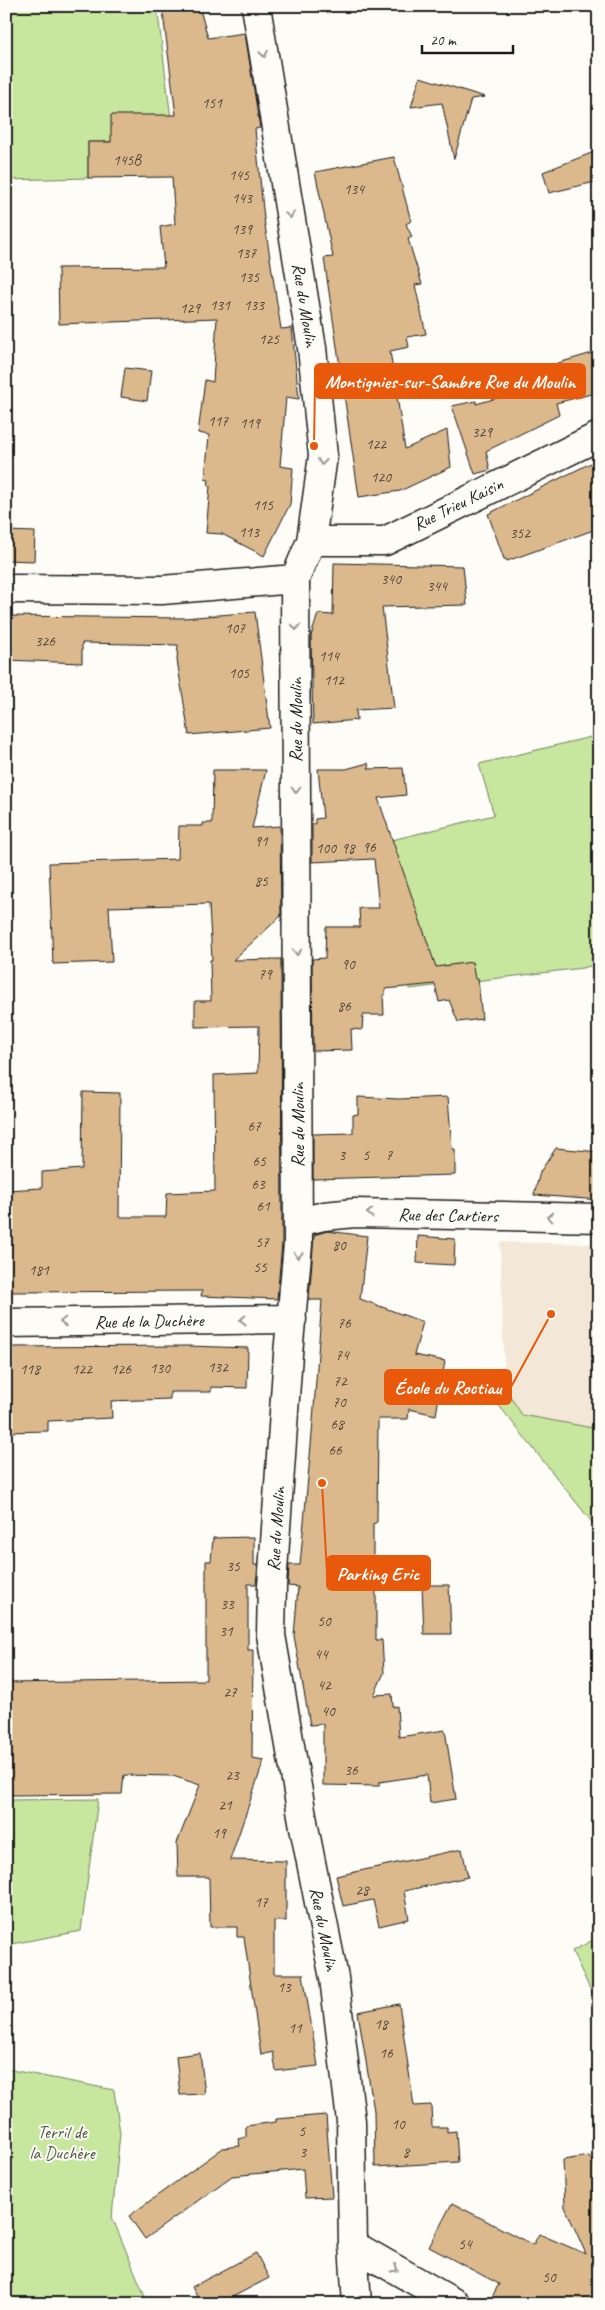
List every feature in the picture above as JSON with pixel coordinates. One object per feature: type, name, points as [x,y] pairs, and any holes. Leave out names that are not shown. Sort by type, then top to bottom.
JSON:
[{"type":"street","name":"Rue du Moulin","points":[[256,6],[312,348],[323,456],[311,541],[295,579],[299,1222],[273,1567],[271,1636],[302,1818],[334,1978],[351,2122],[353,2245],[357,2304]]},
{"type":"street","name":"Rue Trieu Kaisin","points":[[311,541],[385,541],[599,436]]},
{"type":"street","points":[[6,589],[162,590],[295,579]]},
{"type":"street","name":"Rue des Cartiers","points":[[299,1222],[324,1216],[354,1213],[599,1218]]},
{"type":"street","name":"Rue de la Duchère","points":[[6,1322],[292,1319]]},
{"type":"street","points":[[353,2245],[456,2304]]},
{"type":"shaded area","points":[[500,1242],[599,1244],[599,1429],[522,1415],[505,1388]]},
{"type":"green space","points":[[6,6],[157,6],[173,135],[149,141],[88,142],[88,178],[6,180]]},
{"type":"green space","points":[[599,735],[599,964],[582,968],[409,989],[398,956],[392,840],[494,815],[479,764]]},
{"type":"green space","points":[[505,1388],[522,1415],[599,1429],[599,1531],[497,1403]]},
{"type":"green space","points":[[98,1799],[81,1931],[6,1945],[6,1800]]},
{"type":"green space","points":[[599,1937],[599,2008],[572,1951]]},
{"type":"green space","name":"Terril de la Duchère","points":[[6,2069],[114,2090],[120,2133],[112,2217],[148,2304],[6,2304]]},
{"type":"building","points":[[162,6],[199,6],[208,38],[245,33],[260,128],[255,129],[264,219],[281,329],[292,328],[299,399],[286,397],[280,466],[293,468],[290,504],[264,556],[222,534],[206,533],[210,486],[208,486],[209,480],[205,479],[209,435],[198,433],[205,380],[213,382],[217,318],[59,324],[58,268],[164,267],[160,227],[175,224],[172,177],[88,178],[88,142],[111,142],[111,115],[176,115]]},
{"type":"building","points":[[420,77],[485,97],[471,99],[454,159],[442,103],[411,107]]},
{"type":"building","points":[[599,150],[599,181],[549,193],[543,172]]},
{"type":"building","points":[[394,157],[411,221],[406,224],[412,237],[408,239],[422,284],[415,285],[426,334],[407,337],[409,347],[390,351],[405,449],[447,430],[451,467],[400,491],[359,497],[324,258],[333,257],[315,172]]},
{"type":"building","points":[[599,351],[599,392],[556,403],[559,415],[486,451],[490,470],[475,474],[452,406],[476,401],[476,404],[525,390],[521,374]]},
{"type":"building","points":[[125,368],[151,371],[147,401],[121,397]]},
{"type":"building","points":[[599,459],[599,528],[507,561],[504,559],[488,514]]},
{"type":"building","points":[[6,531],[35,532],[34,561],[6,560]]},
{"type":"building","points":[[334,563],[463,566],[467,605],[382,607],[394,708],[356,710],[357,720],[313,724],[311,636],[318,614],[333,615]]},
{"type":"building","points":[[255,612],[270,728],[189,735],[177,660],[178,645],[82,643],[82,663],[6,660],[6,616],[184,618]]},
{"type":"building","points":[[368,763],[369,769],[403,768],[406,795],[378,798],[436,967],[472,962],[475,979],[478,979],[482,1019],[458,1022],[449,1000],[439,1002],[435,984],[385,989],[385,995],[383,995],[384,1015],[363,1015],[362,1030],[351,1029],[352,1050],[313,1051],[312,959],[325,958],[326,927],[360,927],[359,908],[379,908],[374,859],[312,862],[312,824],[315,824],[315,819],[323,818],[318,769],[346,769]]},
{"type":"building","points":[[213,770],[266,770],[252,828],[280,826],[281,916],[233,960],[281,959],[282,1243],[277,1299],[201,1296],[202,1291],[6,1292],[6,1190],[42,1188],[42,1172],[82,1169],[83,1092],[120,1093],[119,1217],[166,1217],[167,1193],[215,1191],[214,1075],[258,1073],[259,1026],[195,1027],[195,1001],[211,1001],[210,960],[212,960],[209,904],[109,907],[112,962],[53,964],[49,863],[178,859],[179,826],[203,826],[203,823],[212,823]]},
{"type":"building","points":[[358,1097],[399,1099],[448,1097],[452,1149],[455,1149],[455,1175],[313,1179],[313,1134],[353,1133],[353,1115],[358,1114]]},
{"type":"building","points":[[556,1148],[599,1152],[599,1200],[534,1195],[540,1172]]},
{"type":"building","points":[[327,1231],[367,1236],[360,1299],[423,1322],[414,1355],[445,1361],[436,1415],[409,1409],[408,1419],[378,1419],[377,1522],[373,1524],[373,1563],[376,1587],[376,1640],[382,1640],[384,1673],[374,1695],[392,1694],[393,1707],[397,1706],[399,1737],[445,1730],[456,1799],[430,1803],[427,1775],[379,1782],[379,1786],[323,1785],[323,1724],[310,1725],[294,1636],[298,1587],[288,1586],[289,1565],[300,1565],[322,1300],[309,1300],[314,1235]]},
{"type":"building","points":[[418,1236],[455,1239],[454,1265],[417,1263]]},
{"type":"building","points":[[188,1346],[248,1348],[247,1388],[211,1387],[211,1392],[170,1392],[170,1399],[111,1401],[112,1418],[48,1421],[48,1431],[6,1432],[6,1347]]},
{"type":"building","points":[[254,1537],[254,1565],[258,1565],[256,1584],[248,1584],[248,1650],[253,1650],[252,1758],[264,1760],[230,1860],[286,1861],[286,1921],[274,1921],[274,1974],[303,1974],[318,2066],[276,2071],[273,2052],[261,2055],[244,1937],[237,1937],[237,1927],[210,1927],[209,1877],[178,1877],[177,1843],[200,1785],[173,1776],[124,1775],[122,1794],[6,1795],[6,1683],[206,1680],[206,1561],[211,1561],[213,1538]]},
{"type":"building","points":[[422,1585],[449,1585],[451,1634],[424,1634]]},
{"type":"building","points":[[462,1849],[468,1877],[404,1891],[409,1919],[379,1926],[373,1900],[343,1906],[336,1876]]},
{"type":"building","points":[[399,2004],[414,2106],[431,2105],[432,2127],[447,2127],[447,2132],[456,2131],[458,2162],[375,2167],[374,2111],[358,2012]]},
{"type":"building","points":[[200,2053],[205,2094],[180,2095],[176,2056]]},
{"type":"building","points":[[326,2115],[332,2197],[305,2198],[303,2169],[232,2176],[145,2239],[129,2216],[223,2148],[240,2146],[238,2139],[246,2137],[246,2126],[276,2122],[276,2119]]},
{"type":"building","points":[[589,2156],[599,2175],[599,2304],[488,2304],[499,2284],[429,2247],[452,2203],[533,2245],[539,2234],[586,2254],[565,2207],[563,2160]]},
{"type":"building","points":[[256,2253],[269,2278],[219,2304],[201,2304],[192,2287]]},
{"type":"place","name":"Montignies-sur-Sambre Rue du Moulin","points":[[314,446]]},
{"type":"place","name":"École du Roctiau","points":[[551,1314]]},
{"type":"place","name":"Parking Eric","points":[[322,1483]]}]
